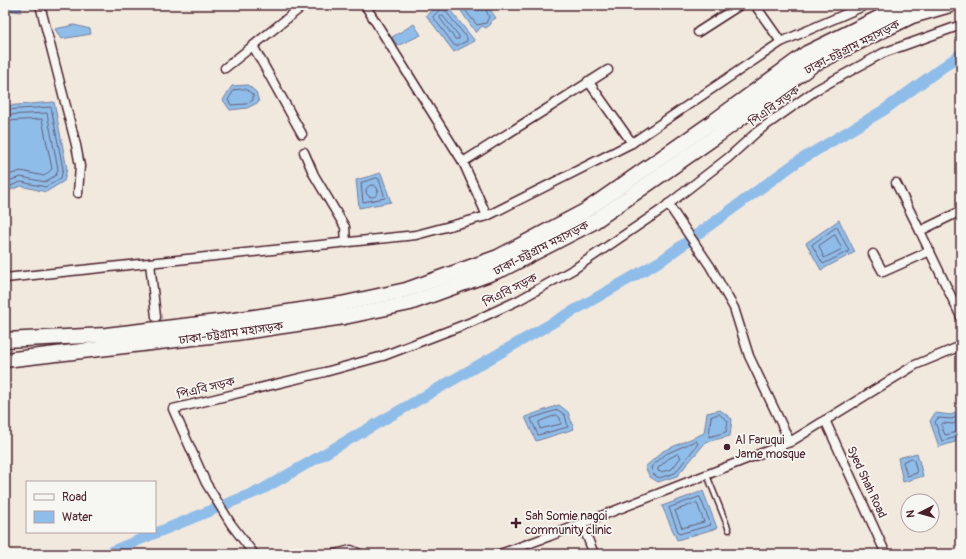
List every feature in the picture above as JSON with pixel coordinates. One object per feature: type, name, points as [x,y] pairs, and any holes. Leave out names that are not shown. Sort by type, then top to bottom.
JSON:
[{"type":"highway","name":"ঢাকা-চট্টগ্রাম মহাসড়ক","points":[[5,340],[106,335],[234,320],[341,304],[406,290],[498,256],[585,211],[710,124],[807,53],[906,5]]},
{"type":"highway","name":"ঢাকা-চট্টগ্রাম মহাসড়ক","points":[[5,360],[236,333],[344,317],[410,302],[504,269],[592,222],[718,135],[814,64],[912,16],[950,5]]},
{"type":"street","points":[[40,5],[76,145],[80,166],[78,193]]},
{"type":"street","points":[[289,5],[293,14]]},
{"type":"street","points":[[225,68],[304,5]]},
{"type":"street","points":[[365,5],[463,162],[487,216]]},
{"type":"street","points":[[698,32],[740,5]]},
{"type":"street","points":[[755,5],[781,42]]},
{"type":"street","points":[[5,278],[416,235],[487,216],[632,143],[781,42],[866,5]]},
{"type":"street","name":"পিএবি সড়ক","points":[[254,554],[231,524],[206,483],[173,409],[326,372],[369,360],[429,339],[474,321],[519,300],[574,269],[668,204],[728,158],[758,131],[816,90],[883,53],[946,29],[961,25]]},
{"type":"street","points":[[253,46],[302,134]]},
{"type":"street","points":[[463,162],[588,81],[608,70]]},
{"type":"street","points":[[588,81],[632,143]]},
{"type":"street","points":[[304,152],[314,175],[345,227],[346,243]]},
{"type":"street","points":[[896,183],[961,317]]},
{"type":"street","points":[[668,204],[710,266],[734,308],[749,356],[790,442]]},
{"type":"street","points":[[920,231],[961,211]]},
{"type":"street","points":[[873,254],[883,272],[930,251]]},
{"type":"street","points":[[150,263],[156,317]]},
{"type":"street","points":[[500,554],[582,524],[790,442],[915,365],[961,346]]},
{"type":"street","name":"Syed Shah Road","points":[[825,420],[886,554]]},
{"type":"street","points":[[582,524],[594,554]]},
{"type":"street","points":[[335,554],[351,550],[360,554]]},
{"type":"lane","points":[[707,475],[729,530]]},
{"type":"water","points":[[5,5],[21,5],[21,12],[5,10]]},
{"type":"water","points":[[440,5],[446,5],[475,41],[454,52],[426,15]]},
{"type":"water","points":[[457,5],[487,5],[496,18],[491,21],[491,24],[486,28],[482,26],[476,33]]},
{"type":"water","points":[[414,24],[421,35],[397,46],[392,37]]},
{"type":"water","points":[[74,25],[90,29],[91,34],[61,39],[55,29]]},
{"type":"water","points":[[248,85],[256,92],[259,102],[247,108],[230,110],[223,100],[232,86]]},
{"type":"water","points":[[54,102],[67,169],[64,181],[46,192],[21,186],[5,192],[5,106]]},
{"type":"water","points":[[381,173],[391,202],[359,208],[356,180]]},
{"type":"water","points":[[839,220],[855,252],[821,270],[806,243]]},
{"type":"water","points":[[559,405],[568,412],[574,429],[536,441],[525,417]]},
{"type":"water","points":[[720,410],[732,419],[730,436],[706,442],[677,476],[658,482],[650,477],[645,467],[663,451],[704,433],[707,413]]},
{"type":"water","points":[[961,410],[961,440],[939,447],[930,421],[935,413],[951,415]]},
{"type":"water","points":[[917,453],[923,476],[903,482],[898,458]]},
{"type":"water","points":[[703,491],[717,528],[677,540],[662,506]]},
{"type":"waterway","points":[[105,554],[263,489],[662,260],[797,162],[884,110],[961,54]]},
{"type":"place","name":"Al Faruqui Jame mosque","points":[[727,447]]},
{"type":"place","name":"Sah Somie nagoi community clinic","points":[[516,523]]}]
